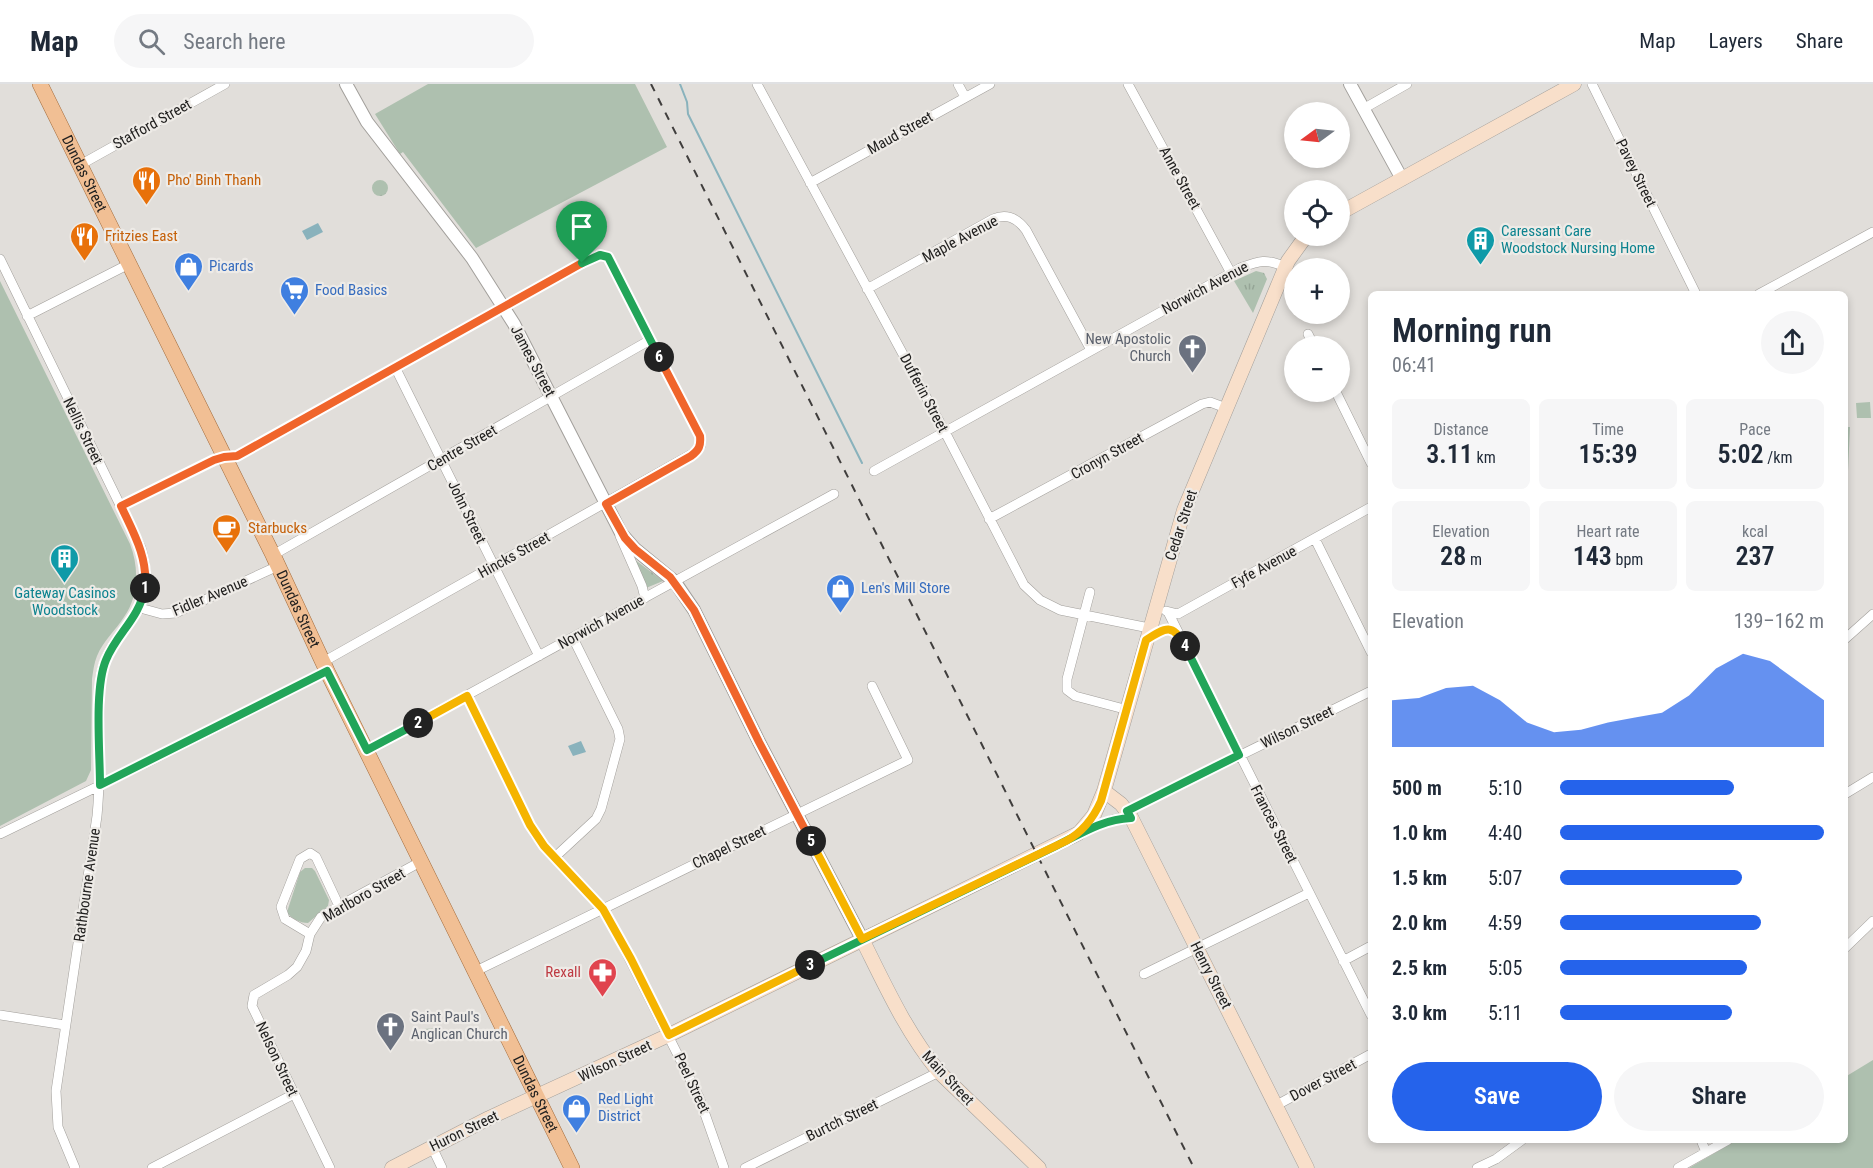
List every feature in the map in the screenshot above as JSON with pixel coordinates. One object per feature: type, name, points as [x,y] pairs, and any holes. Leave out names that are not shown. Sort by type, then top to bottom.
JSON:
[{"type":"main road","name":"Dundas Street","points":[[40,84],[572,1168]]},
{"type":"main road","points":[[1350,208],[1574,84]]},
{"type":"main road","name":"Cedar Street","points":[[1104,791],[1148,634],[1161,610],[1184,510],[1284,269]]},
{"type":"main road","name":"Henry Street","points":[[1104,791],[1120,803],[1129,814],[1307,1168]]},
{"type":"main road","name":"Wilson Street","points":[[538,1096],[669,1035],[1056,846],[1079,833],[1094,815],[1104,791]]},
{"type":"main road","name":"Main Street","points":[[862,939],[902,1019],[919,1047],[939,1072],[1039,1168]]},
{"type":"main road","name":"Huron Street","points":[[392,1168],[538,1096]]},
{"type":"street","name":"Stafford Street","points":[[80,165],[225,84]]},
{"type":"street","name":"James Street","points":[[346,84],[366,120],[472,258],[503,306],[529,351],[606,504],[642,586],[645,598]]},
{"type":"street","name":"Dufferin Street","points":[[757,84],[945,432],[1016,572],[1029,590],[1049,606],[1148,634]]},
{"type":"street","points":[[958,84],[965,97]]},
{"type":"street","name":"Maud Street","points":[[810,183],[990,84]]},
{"type":"street","name":"Anne Street","points":[[1128,84],[1231,273]]},
{"type":"street","points":[[1350,84],[1402,179]]},
{"type":"street","points":[[1363,109],[1407,84]]},
{"type":"street","name":"Pavey Street","points":[[1592,84],[1695,291]]},
{"type":"street","name":"Maple Avenue","points":[[867,289],[993,219],[1001,216],[1012,217],[1026,230],[1090,350]]},
{"type":"street","points":[[1764,291],[1873,231]]},
{"type":"street","points":[[121,506],[224,457],[237,456],[595,256],[605,255],[610,260],[650,340]]},
{"type":"street","name":"Nellis Street","points":[[0,259],[141,548],[145,564],[145,586],[140,608]]},
{"type":"street","name":"Norwich Avenue","points":[[874,471],[1231,273],[1261,261],[1272,261],[1284,267]]},
{"type":"street","points":[[27,316],[129,264]]},
{"type":"street","name":"Centre Street","points":[[276,561],[442,459],[650,340]]},
{"type":"street","name":"Hincks Street","points":[[0,834],[100,785],[325,666],[493,566],[691,456],[701,445],[700,436],[650,340]]},
{"type":"street","name":"John Street","points":[[395,367],[539,656]]},
{"type":"street","name":"Cronyn Street","points":[[989,519],[1202,404],[1210,402],[1226,408]]},
{"type":"street","points":[[1341,402],[1368,457]]},
{"type":"street","name":"Norwich Avenue","points":[[367,750],[834,494]]},
{"type":"street","name":"Fyfe Avenue","points":[[1161,610],[1178,614],[1368,509]]},
{"type":"street","points":[[616,525],[635,549],[675,582],[694,610],[759,742],[862,939]]},
{"type":"street","points":[[1315,539],[1368,646]]},
{"type":"street","name":"Fidler Avenue","points":[[140,608],[162,614],[176,613],[276,561]]},
{"type":"street","points":[[1090,592],[1067,679],[1067,691],[1075,696],[1128,710]]},
{"type":"street","name":"Rathbourne Avenue","points":[[75,1168],[61,1136],[56,1114],[56,1091],[97,819],[100,785],[101,674],[112,647],[140,608]]},
{"type":"street","name":"Frances Street","points":[[1161,610],[1178,633],[1368,1009]]},
{"type":"street","points":[[1848,636],[1873,614]]},
{"type":"street","points":[[1148,634],[1171,629],[1178,633]]},
{"type":"street","points":[[555,857],[596,819],[601,809],[620,739],[618,729],[573,638]]},
{"type":"street","name":"Chapel Street","points":[[476,971],[908,760],[872,686]]},
{"type":"street","name":"Wilson Street","points":[[1079,833],[1129,814],[1239,755],[1368,692]]},
{"type":"street","name":"Peel Street","points":[[467,696],[530,825],[544,846],[603,909],[631,959],[705,1110],[724,1168]]},
{"type":"street","points":[[1848,792],[1873,777]]},
{"type":"street","points":[[310,933],[285,919],[281,908],[303,855],[310,853],[316,857],[339,906]]},
{"type":"street","name":"Marlboro Street","points":[[310,933],[321,917],[422,861]]},
{"type":"street","points":[[1144,974],[1309,893]]},
{"type":"street","points":[[1848,945],[1873,921]]},
{"type":"street","name":"Nelson Street","points":[[310,933],[306,951],[297,967],[254,995],[252,1006],[330,1168]]},
{"type":"street","points":[[1343,962],[1368,948]]},
{"type":"street","points":[[0,1016],[65,1025]]},
{"type":"street","name":"Dover Street","points":[[1275,1106],[1368,1056]]},
{"type":"street","name":"Burtch Street","points":[[745,1168],[939,1072]]},
{"type":"street","points":[[152,1168],[294,1094]]},
{"type":"street","points":[[1477,1168],[1496,1159],[1518,1143]]},
{"type":"street","points":[[1702,1143],[1706,1152]]},
{"type":"street","points":[[1678,1168],[1722,1143]]},
{"type":"street","points":[[432,1147],[442,1168]]},
{"type":"green space","points":[[428,84],[635,84],[667,147],[476,248],[403,152],[400,154],[375,114]]},
{"type":"green space","points":[[380,180],[386,182],[388,188],[386,194],[380,196],[374,194],[372,188],[374,182]]},
{"type":"green space","points":[[1256,271],[1264,273],[1267,279],[1253,313],[1234,281]]},
{"type":"green space","points":[[0,281],[130,544],[135,562],[136,581],[129,609],[103,645],[94,665],[91,770],[86,781],[0,826]]},
{"type":"green space","points":[[1870,402],[1871,418],[1857,418],[1856,403]]},
{"type":"green space","points":[[1848,427],[1850,427],[1848,471]]},
{"type":"green space","points":[[634,559],[663,581],[646,588]]},
{"type":"green space","points":[[305,868],[312,868],[315,871],[329,900],[328,906],[308,923],[296,920],[287,912],[300,872]]},
{"type":"green space","points":[[440,1028],[427,1040],[420,1038],[420,1032],[423,1029]]},
{"type":"green space","points":[[1873,1060],[1873,1168],[1689,1168],[1732,1143],[1848,1143],[1848,1075]]},
{"type":"water","points":[[318,223],[323,232],[307,240],[302,231]]},
{"type":"water","points":[[581,741],[586,752],[573,756],[568,746]]},
{"type":"waterway","points":[[680,84],[687,102],[688,114],[862,463]]},
{"type":"railway","points":[[651,84],[1194,1168]]},
{"type":"place","name":"Pho' Binh Thanh","points":[[146,206]]},
{"type":"place","name":"Fritzies East","points":[[84,262]]},
{"type":"place","name":"Caressant Care Woodstock Nursing Home","points":[[1480,266]]},
{"type":"place","name":"Picards","points":[[188,292]]},
{"type":"place","name":"Food Basics","points":[[294,316]]},
{"type":"place","name":"New Apostolic Church","points":[[1192,374]]},
{"type":"place","name":"Starbucks","points":[[227,554]]},
{"type":"place","name":"Gateway Casinos Woodstock","points":[[65,584]]},
{"type":"place","name":"Len's Mill Store","points":[[840,614]]},
{"type":"place","name":"Rexall","points":[[602,998]]},
{"type":"place","name":"Saint Paul's Anglican Church","points":[[390,1052]]},
{"type":"place","name":"Red Light District","points":[[577,1134]]},
{"type":"route","points":[[582,263],[237,456],[214,460],[121,506],[141,548],[146,578],[140,608],[112,647],[101,674],[100,785],[327,671],[367,750],[467,696],[530,825],[544,846],[603,909],[669,1035],[1056,846],[1079,833],[1115,819],[1131,818],[1127,811],[1239,755],[1178,633],[1171,629],[1161,630],[1146,640],[1101,801],[1088,824],[1079,833],[1078,834],[1066,841],[1056,846],[1049,849],[924,910],[862,939],[759,742],[694,610],[675,582],[625,538],[606,504],[691,456],[701,445],[700,436],[610,260],[605,255],[600,255],[582,263]]}]
